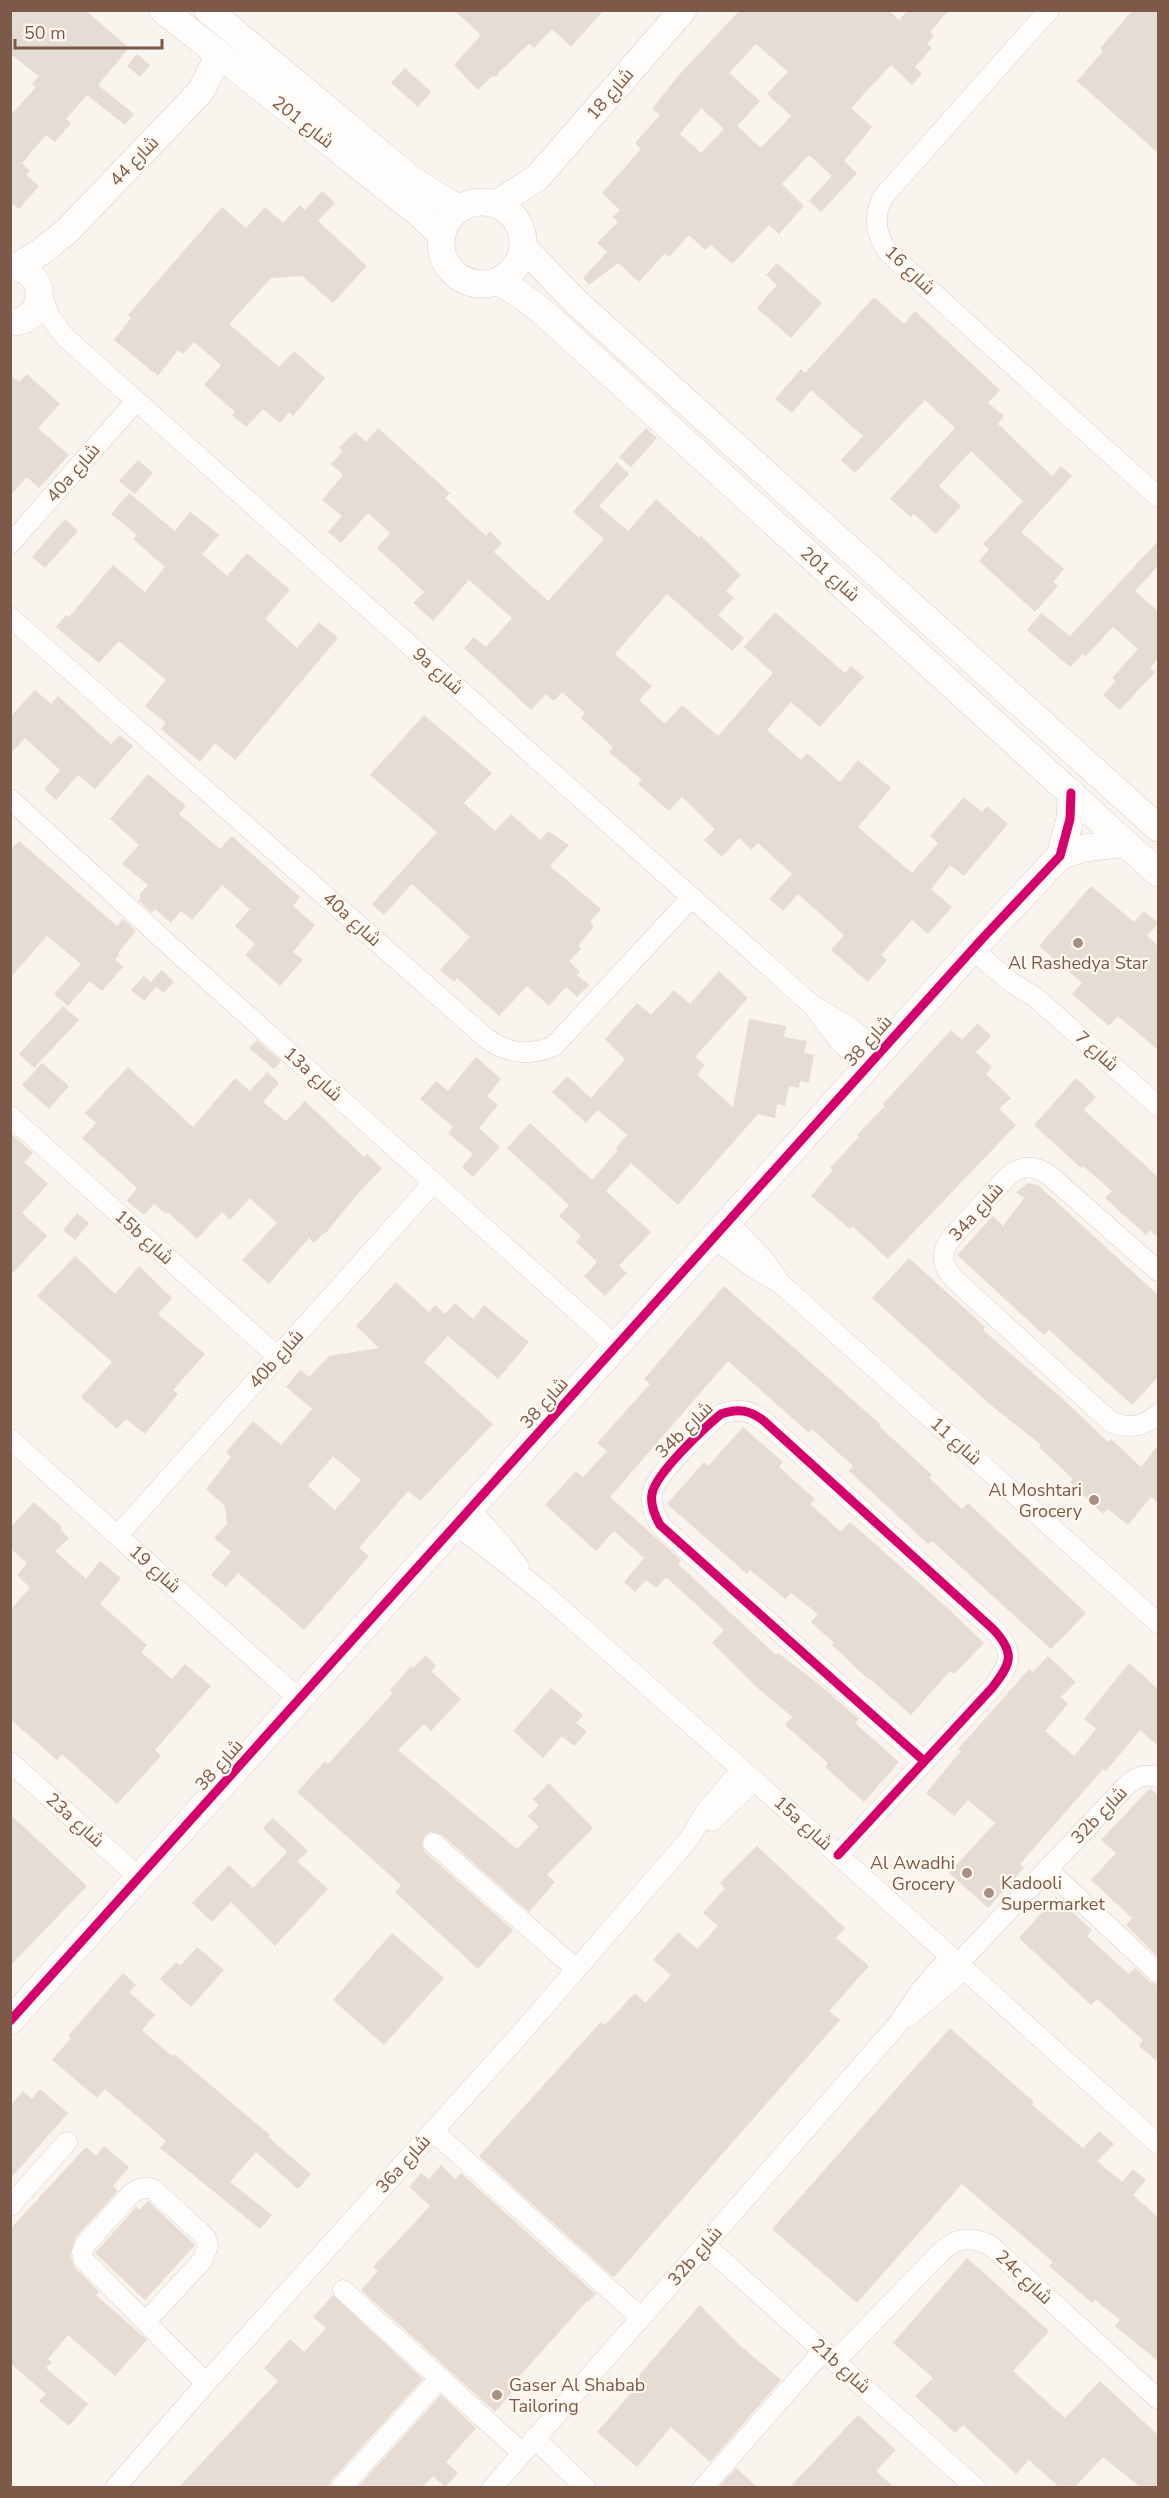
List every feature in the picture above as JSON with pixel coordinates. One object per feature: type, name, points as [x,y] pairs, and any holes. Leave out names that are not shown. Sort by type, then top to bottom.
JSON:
[{"type":"street","name":"شارع 201","points":[[163,10],[422,216],[442,235]]},
{"type":"street","name":"شارع 201","points":[[208,10],[411,179],[459,209]]},
{"type":"street","name":"شارع 18","points":[[521,237],[526,202],[537,178],[682,10]]},
{"type":"street","name":"شارع 16","points":[[1050,10],[883,196],[877,214],[878,235],[889,254],[1158,497]]},
{"type":"street","name":"شارع 44","points":[[12,267],[35,255],[66,232],[201,91],[219,56]]},
{"type":"street","name":"شارع 44","points":[[201,91],[240,72]]},
{"type":"street","name":"شارع 18","points":[[496,204],[537,178]]},
{"type":"street","points":[[477,202],[496,204],[510,213],[521,237],[517,263],[512,271],[497,281],[478,283],[468,281],[453,271],[443,254],[442,235],[445,225],[459,209],[477,202]]},
{"type":"street","name":"شارع 44","points":[[12,322],[28,318],[33,314],[40,300],[40,290],[66,232]]},
{"type":"street","name":"شارع 201","points":[[521,237],[576,302],[1158,828]]},
{"type":"street","points":[[12,267],[28,271],[40,290]]},
{"type":"street","name":"شارع 201","points":[[497,281],[521,295],[544,313],[1158,873]]},
{"type":"street","name":"9a شارع","points":[[40,290],[50,317],[64,337],[812,1005],[831,1032],[874,1060]]},
{"type":"street","name":"9a شارع","points":[[12,322],[40,328],[64,337]]},
{"type":"street","name":"40a شارع","points":[[10,544],[136,401]]},
{"type":"street","name":"40a شارع","points":[[10,617],[487,1039],[507,1050],[530,1053],[554,1046],[692,897]]},
{"type":"street","name":"شارع 38","points":[[10,2021],[977,945],[1060,856],[1068,825],[1071,793]]},
{"type":"street","name":"13a شارع","points":[[10,799],[179,954],[617,1347]]},
{"type":"street","points":[[1060,856],[1085,848],[1126,843]]},
{"type":"street","name":"شارع 7","points":[[977,945],[1020,977],[1035,997],[1158,1106]]},
{"type":"street","name":"15b شارع","points":[[10,1116],[278,1357]]},
{"type":"street","name":"34a شارع","points":[[1158,1271],[1049,1175],[1039,1169],[1028,1167],[1017,1169],[1008,1176],[952,1237],[945,1247],[942,1259],[946,1270],[954,1279],[1112,1422],[1135,1427],[1148,1422],[1158,1414]]},
{"type":"street","name":"40b شارع","points":[[118,1535],[433,1182]]},
{"type":"street","name":"شارع 11","points":[[721,1230],[765,1261],[780,1283],[1158,1623]]},
{"type":"street","name":"34b شارع","points":[[838,1855],[924,1761],[1004,1672],[1010,1658],[1005,1642],[755,1414],[745,1410],[732,1410],[721,1414],[657,1480],[651,1495],[652,1510],[660,1525],[924,1761]]},
{"type":"street","name":"شارع 19","points":[[10,1439],[300,1700]]},
{"type":"street","name":"15a شارع","points":[[464,1517],[502,1545],[525,1578],[748,1774],[1158,2144]]},
{"type":"street","name":"23a شارع","points":[[10,1762],[140,1878]]},
{"type":"street","name":"36a شارع","points":[[115,2487],[576,1970],[689,1839],[713,1821],[748,1774]]},
{"type":"street","name":"32b شارع","points":[[492,2487],[898,2024],[924,2006],[957,1964],[1135,1778],[1147,1775],[1158,1777]]},
{"type":"street","points":[[433,1843],[576,1970]]},
{"type":"street","points":[[1047,1869],[1158,1973]]},
{"type":"street","points":[[433,2131],[640,2317]]},
{"type":"street","points":[[10,2206],[67,2142]]},
{"type":"street","points":[[146,2321],[202,2261],[208,2246],[206,2238],[200,2232],[153,2189],[145,2187],[131,2194],[85,2245],[82,2252],[89,2266],[206,2383]]},
{"type":"street","name":"24c شارع","points":[[703,2487],[829,2356],[951,2243],[966,2238],[990,2245],[1158,2399]]},
{"type":"street","name":"21b شارع","points":[[705,2245],[976,2487]]},
{"type":"street","points":[[343,2289],[440,2378],[528,2446],[586,2487]]},
{"type":"street","points":[[341,2487],[440,2378]]},
{"type":"building","points":[[10,10],[85,10],[129,48],[98,85],[134,114],[125,125],[87,95],[66,119],[71,123],[55,142],[46,135],[22,163],[30,171],[26,175],[39,186],[19,209],[10,202],[10,116],[36,87],[32,84],[39,76],[10,54]]},
{"type":"building","points":[[454,10],[604,10],[571,47],[552,29],[534,48],[529,44],[497,76],[491,77],[478,90],[454,65],[481,35]]},
{"type":"building","points":[[740,10],[889,10],[899,20],[908,10],[949,10],[930,32],[934,36],[927,44],[932,48],[915,67],[922,74],[912,85],[891,65],[851,108],[872,127],[844,161],[857,173],[821,212],[809,201],[832,176],[809,155],[782,184],[804,206],[779,234],[769,225],[732,264],[711,245],[705,250],[689,235],[669,257],[665,253],[639,282],[618,263],[589,285],[583,278],[607,252],[597,243],[618,222],[613,217],[620,210],[602,193],[641,149],[635,143],[660,115],[652,109],[678,76]],"holes":[[[756,44],[788,72],[767,94],[791,116],[761,148],[737,126],[760,101],[729,73]],[[701,108],[724,129],[701,153],[680,134]]]},
{"type":"building","points":[[1133,10],[1158,10],[1158,153],[1077,81],[1103,51],[1100,48]]},
{"type":"building","points":[[137,54],[150,65],[140,77],[127,66]]},
{"type":"building","points":[[405,68],[431,92],[418,107],[391,83]]},
{"type":"building","points":[[322,191],[335,203],[318,221],[367,266],[333,303],[302,276],[271,278],[229,324],[279,367],[294,351],[325,378],[293,416],[289,412],[280,423],[263,409],[246,427],[232,415],[235,412],[204,385],[221,365],[194,342],[183,354],[178,350],[158,376],[114,340],[131,318],[128,315],[222,207],[246,228],[265,207],[283,223],[300,205],[305,210]]},
{"type":"building","points":[[777,263],[822,303],[791,338],[757,308],[777,285],[766,275]]},
{"type":"building","points":[[874,297],[904,324],[915,311],[1000,390],[988,403],[1004,416],[998,424],[1052,476],[1061,466],[1072,476],[1021,532],[1064,569],[1053,582],[1058,586],[1035,612],[979,561],[989,549],[983,544],[1023,501],[971,451],[939,486],[961,506],[936,534],[914,514],[911,517],[890,499],[955,428],[925,400],[855,473],[841,460],[863,436],[811,390],[792,413],[775,399],[801,369],[805,373]]},
{"type":"building","points":[[27,374],[60,404],[38,428],[69,455],[39,488],[27,477],[10,496],[10,375],[19,382]]},
{"type":"building","points":[[378,428],[450,493],[445,498],[486,536],[490,531],[502,543],[494,552],[548,601],[604,539],[573,512],[617,462],[629,474],[599,506],[628,531],[656,499],[699,538],[701,536],[741,575],[726,591],[734,598],[718,615],[744,638],[732,651],[667,594],[615,654],[652,686],[639,700],[665,724],[682,705],[718,736],[773,673],[744,647],[775,612],[845,673],[851,666],[864,677],[820,727],[791,702],[767,730],[801,760],[807,753],[840,782],[858,760],[891,788],[858,827],[912,873],[938,843],[930,836],[964,797],[982,812],[987,806],[1008,824],[964,876],[950,865],[931,889],[952,907],[928,934],[912,920],[881,955],[887,960],[868,982],[831,950],[844,935],[798,894],[783,911],[769,899],[792,874],[758,843],[751,850],[739,838],[722,857],[704,840],[715,829],[682,797],[669,811],[638,784],[642,780],[609,752],[613,747],[581,718],[585,713],[562,692],[554,701],[546,694],[531,710],[464,648],[474,637],[486,647],[512,618],[469,580],[433,621],[413,603],[424,592],[377,548],[390,533],[368,513],[341,543],[328,532],[342,516],[322,500],[343,475],[331,464],[343,451],[339,448],[355,432],[366,442]]},
{"type":"building","points":[[646,428],[657,438],[631,467],[619,457]]},
{"type":"building","points":[[138,460],[153,473],[135,494],[119,481]]},
{"type":"building","points":[[129,493],[175,531],[190,512],[219,535],[202,554],[227,576],[247,553],[290,590],[265,619],[297,648],[319,622],[338,638],[235,760],[215,743],[200,762],[161,729],[166,723],[145,706],[166,680],[119,641],[99,663],[56,627],[66,615],[69,617],[113,565],[145,592],[165,567],[133,539],[137,535],[111,514]]},
{"type":"building","points":[[65,519],[78,531],[45,568],[32,557]]},
{"type":"building","points":[[1158,541],[1158,566],[1135,591],[1158,611],[1158,658],[1150,668],[1155,672],[1120,710],[1103,695],[1116,681],[1112,678],[1138,649],[1113,627],[1086,656],[1083,654],[1070,667],[1027,630],[1041,613],[1070,636]]},
{"type":"building","points":[[35,690],[51,704],[58,696],[111,744],[120,735],[133,746],[95,789],[78,775],[56,800],[44,789],[60,770],[25,738],[10,754],[10,717]]},
{"type":"building","points":[[424,715],[492,773],[464,803],[495,831],[511,814],[540,840],[548,831],[569,845],[550,866],[601,909],[590,922],[594,926],[578,946],[581,949],[569,961],[580,972],[577,975],[589,985],[577,997],[566,987],[549,1006],[527,986],[499,1016],[457,978],[454,982],[440,970],[470,937],[412,884],[384,915],[372,904],[437,832],[370,775]]},
{"type":"building","points":[[148,774],[186,806],[179,814],[220,849],[232,836],[300,897],[293,906],[315,925],[293,952],[303,960],[280,986],[245,955],[255,944],[235,926],[250,909],[222,885],[192,920],[181,911],[171,923],[155,909],[152,913],[138,900],[141,897],[139,895],[148,885],[122,864],[139,845],[110,819]]},
{"type":"building","points":[[19,841],[117,926],[123,919],[136,931],[115,960],[123,967],[102,991],[90,981],[68,1006],[54,994],[81,964],[47,936],[10,978],[10,850]]},
{"type":"building","points":[[1091,886],[1134,922],[1144,911],[1158,923],[1147,936],[1158,946],[1158,1050],[1118,1016],[1109,1026],[1072,994],[1082,983],[1039,946]]},
{"type":"building","points":[[162,970],[174,982],[164,993],[154,985],[156,987],[144,1001],[131,990],[144,976],[151,982]]},
{"type":"building","points":[[719,971],[748,998],[695,1057],[705,1065],[697,1075],[733,1107],[749,1019],[786,1026],[784,1037],[807,1041],[804,1053],[814,1055],[809,1083],[800,1081],[799,1088],[789,1086],[785,1106],[777,1104],[775,1118],[758,1114],[678,1205],[631,1163],[606,1191],[651,1232],[619,1266],[627,1273],[605,1296],[584,1276],[597,1262],[576,1242],[581,1236],[559,1216],[569,1205],[507,1148],[530,1123],[592,1180],[618,1150],[616,1148],[627,1135],[598,1110],[586,1123],[552,1092],[567,1076],[591,1098],[625,1059],[605,1039],[637,1003],[651,1015],[674,990],[690,1004]]},
{"type":"building","points":[[63,1006],[79,1020],[34,1068],[19,1054]]},
{"type":"building","points":[[978,1023],[991,1036],[976,1052],[992,1067],[986,1074],[1011,1098],[999,1109],[1016,1125],[888,1259],[852,1226],[850,1229],[811,1196],[833,1170],[830,1168],[859,1137],[857,1135],[885,1106],[883,1104],[951,1030],[962,1040]]},
{"type":"building","points":[[257,1040],[281,1061],[274,1069],[249,1048]]},
{"type":"building","points":[[476,1057],[501,1079],[487,1096],[498,1105],[479,1128],[500,1147],[473,1177],[462,1167],[473,1154],[448,1133],[453,1127],[420,1099],[436,1081],[448,1091]]},
{"type":"building","points":[[42,1063],[69,1086],[49,1109],[22,1085]]},
{"type":"building","points":[[128,1067],[193,1127],[235,1078],[250,1091],[267,1072],[279,1083],[263,1102],[286,1121],[305,1101],[364,1157],[367,1154],[382,1168],[325,1234],[314,1243],[309,1238],[269,1284],[242,1260],[277,1223],[250,1198],[230,1220],[222,1212],[197,1239],[168,1212],[166,1214],[154,1204],[144,1215],[127,1201],[137,1188],[82,1138],[96,1123],[85,1113]]},
{"type":"building","points":[[1076,1078],[1096,1097],[1084,1110],[1158,1177],[1158,1238],[1150,1230],[1146,1235],[1105,1198],[1112,1191],[1083,1166],[1081,1168],[1034,1125]]},
{"type":"building","points":[[10,1133],[33,1153],[24,1162],[48,1184],[22,1213],[47,1236],[10,1276]]},
{"type":"building","points":[[1028,1183],[1038,1185],[1158,1295],[1158,1377],[1132,1405],[1049,1330],[1044,1335],[957,1255],[993,1216],[1003,1226],[1024,1198],[1016,1192]]},
{"type":"building","points":[[77,1213],[89,1223],[75,1240],[63,1230]]},
{"type":"building","points":[[75,1256],[115,1294],[139,1266],[172,1298],[158,1314],[205,1354],[173,1390],[178,1394],[145,1434],[126,1419],[117,1429],[81,1397],[112,1362],[37,1296]]},
{"type":"building","points":[[909,1258],[985,1327],[983,1330],[1063,1399],[1108,1442],[1111,1439],[1141,1467],[1158,1445],[1158,1503],[1151,1497],[1128,1525],[1108,1509],[1103,1514],[1070,1482],[1073,1479],[1039,1447],[1041,1445],[992,1406],[872,1298]]},
{"type":"building","points":[[396,1282],[429,1312],[435,1305],[445,1314],[455,1303],[473,1319],[484,1305],[529,1342],[498,1379],[448,1336],[424,1362],[493,1424],[420,1501],[408,1491],[359,1548],[369,1556],[304,1630],[238,1573],[226,1587],[211,1575],[231,1552],[214,1538],[227,1524],[225,1506],[206,1489],[231,1457],[226,1452],[253,1421],[281,1445],[312,1409],[286,1387],[300,1370],[309,1377],[329,1356],[379,1348],[356,1326]],"holes":[[[333,1456],[361,1480],[335,1510],[308,1486]]]},
{"type":"building","points":[[724,1286],[880,1424],[879,1426],[932,1475],[929,1478],[962,1509],[968,1503],[1086,1613],[1051,1649],[932,1541],[928,1544],[849,1471],[853,1466],[812,1429],[809,1433],[728,1361],[610,1497],[681,1560],[678,1564],[776,1655],[778,1653],[820,1685],[859,1719],[855,1723],[899,1762],[864,1802],[825,1767],[828,1763],[785,1725],[792,1717],[753,1684],[712,1643],[724,1630],[666,1577],[656,1588],[646,1580],[635,1592],[624,1582],[644,1558],[614,1531],[596,1551],[545,1505],[576,1471],[583,1477],[607,1451],[597,1443],[650,1384],[644,1379]]},
{"type":"building","points":[[743,1427],[783,1462],[779,1467],[815,1499],[810,1504],[841,1532],[850,1522],[984,1643],[954,1674],[950,1671],[911,1715],[832,1645],[834,1643],[811,1622],[818,1614],[791,1593],[785,1599],[750,1570],[747,1574],[667,1504],[704,1462],[708,1466]]},
{"type":"building","points":[[34,1502],[62,1527],[60,1529],[69,1538],[55,1551],[86,1579],[100,1561],[121,1578],[100,1604],[147,1645],[141,1652],[172,1679],[185,1664],[211,1686],[155,1750],[161,1756],[117,1804],[62,1754],[57,1760],[10,1719],[10,1610],[30,1588],[17,1575],[27,1563],[10,1548],[10,1528]]},
{"type":"building","points":[[426,1655],[436,1666],[431,1671],[461,1699],[431,1731],[424,1724],[398,1750],[517,1849],[539,1827],[528,1816],[539,1805],[533,1799],[549,1783],[593,1828],[547,1875],[555,1882],[529,1912],[441,1834],[430,1832],[424,1836],[422,1846],[425,1852],[513,1930],[478,1969],[395,1892],[401,1885],[297,1792],[325,1761],[328,1764],[393,1693],[390,1690],[411,1666],[413,1668]]},
{"type":"building","points":[[1048,1656],[1076,1682],[1061,1697],[1068,1704],[1045,1731],[1074,1756],[1096,1729],[1084,1719],[1129,1663],[1158,1689],[1158,1746],[1140,1730],[1106,1771],[1103,1769],[1020,1864],[1024,1868],[988,1908],[949,1873],[995,1823],[968,1800],[954,1816],[926,1793],[961,1751],[958,1749],[1029,1669],[1033,1672]]},
{"type":"building","points":[[551,1688],[583,1715],[576,1723],[587,1732],[574,1746],[562,1736],[543,1758],[513,1731]]},
{"type":"building","points":[[1150,1788],[1158,1795],[1158,1957],[1126,1925],[1132,1918],[1091,1880],[1116,1853],[1101,1840]]},
{"type":"building","points":[[10,1814],[87,1886],[10,1966]]},
{"type":"building","points":[[273,1818],[308,1851],[297,1861],[328,1889],[275,1946],[231,1902],[212,1922],[192,1903],[229,1865],[253,1888],[287,1852],[263,1828]]},
{"type":"building","points":[[757,1846],[845,1928],[836,1938],[869,1966],[829,2011],[840,2020],[615,2276],[612,2276],[479,2156],[601,2022],[605,2025],[635,1993],[645,2003],[671,1975],[653,1960],[678,1932],[697,1949],[718,1926],[703,1913],[725,1888],[720,1883]]},
{"type":"building","points":[[1056,1897],[1092,1930],[1087,1936],[1129,1974],[1135,1968],[1150,1982],[1158,1985],[1158,2062],[1139,2046],[1143,2040],[1097,1999],[1091,2005],[1019,1938]]},
{"type":"building","points":[[392,1933],[444,1978],[384,2045],[333,2000]]},
{"type":"building","points":[[197,1947],[224,1970],[191,2007],[160,1979],[176,1962],[181,1965]]},
{"type":"building","points":[[123,1973],[136,1985],[129,1992],[155,2015],[142,2030],[270,2135],[268,2137],[311,2174],[298,2189],[256,2152],[230,2182],[272,2215],[260,2229],[160,2148],[166,2141],[105,2089],[97,2098],[52,2060],[71,2038],[68,2036]]},
{"type":"building","points":[[950,2028],[1034,2102],[1032,2105],[1083,2148],[1099,2131],[1114,2144],[1097,2161],[1122,2182],[1133,2169],[1146,2180],[1133,2195],[1158,2217],[1158,2361],[1115,2326],[1120,2320],[1095,2300],[1092,2303],[1049,2266],[1053,2262],[962,2184],[857,2303],[772,2229]]},
{"type":"building","points":[[40,2089],[68,2113],[10,2179],[10,2106],[23,2091],[32,2099]]},
{"type":"building","points":[[104,2146],[129,2167],[113,2186],[118,2191],[76,2237],[70,2255],[75,2268],[99,2292],[96,2295],[147,2340],[115,2376],[68,2335],[48,2359],[52,2362],[46,2368],[88,2404],[69,2426],[39,2401],[46,2394],[10,2363],[10,2229],[86,2147],[96,2156]]},
{"type":"building","points":[[441,2165],[455,2179],[461,2173],[596,2294],[587,2301],[509,2388],[513,2391],[495,2412],[361,2290],[378,2271],[373,2267],[430,2206],[409,2187],[421,2173],[429,2179]]},
{"type":"building","points":[[148,2201],[195,2245],[145,2300],[95,2253],[136,2207],[139,2210]]},
{"type":"building","points":[[967,2258],[1049,2331],[1013,2371],[1065,2418],[1100,2381],[1158,2435],[1158,2487],[1140,2487],[1103,2457],[1075,2487],[1059,2487],[1029,2460],[1016,2474],[963,2425],[955,2433],[915,2396],[933,2378],[893,2343]]},
{"type":"building","points":[[333,2295],[423,2379],[332,2480],[329,2487],[179,2487],[278,2381],[264,2368],[290,2339],[304,2352],[326,2328],[313,2317]]},
{"type":"building","points":[[700,2305],[743,2348],[781,2380],[710,2462],[671,2427],[637,2467],[597,2432],[631,2393],[627,2389]]},
{"type":"building","points":[[441,2395],[476,2428],[446,2462],[458,2473],[445,2487],[433,2476],[422,2487],[358,2487]]},
{"type":"building","points":[[858,2415],[896,2450],[876,2471],[894,2487],[790,2487]]},
{"type":"building","points":[[736,2468],[757,2487],[719,2487]]},
{"type":"cycle path","points":[[10,2021],[981,940],[1060,856],[1070,819],[1071,793]]},
{"type":"cycle path","points":[[838,1855],[992,1688],[1007,1665],[1008,1652],[993,1629],[764,1421],[744,1411],[721,1414],[681,1452],[655,1485],[652,1502],[660,1525],[924,1761]]},
{"type":"place","name":"Al Rashedya Star","points":[[1078,943]]},
{"type":"place","name":"Al Moshtari Grocery","points":[[1094,1500]]},
{"type":"place","name":"Al Awadhi Grocery","points":[[967,1873]]},
{"type":"place","name":"Kadooli Supermarket","points":[[989,1893]]},
{"type":"place","name":"Gaser Al Shabab Tailoring","points":[[497,2395]]}]
